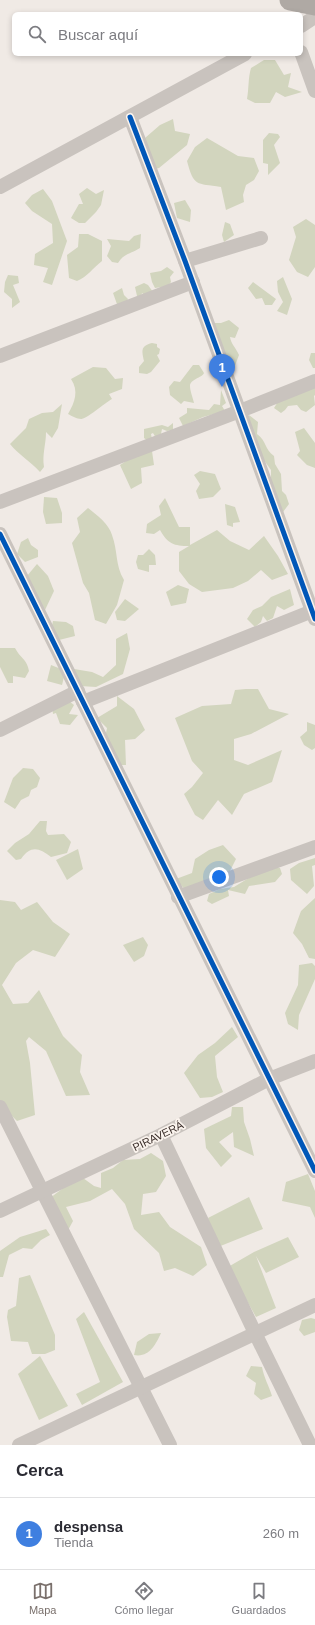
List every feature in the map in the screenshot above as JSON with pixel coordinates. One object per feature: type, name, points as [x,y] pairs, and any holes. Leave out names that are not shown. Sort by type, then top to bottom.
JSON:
[{"type":"highway","points":[[290,0],[315,5]]},
{"type":"street","points":[[303,26],[315,17]]},
{"type":"street","points":[[303,28],[315,32]]},
{"type":"street","points":[[0,187],[241,56]]},
{"type":"street","points":[[302,56],[315,91]]},
{"type":"street","points":[[0,730],[80,697],[314,613],[193,282],[130,117]]},
{"type":"street","points":[[185,261],[261,238]]},
{"type":"street","points":[[0,356],[193,282]]},
{"type":"street","points":[[0,502],[315,381]]},
{"type":"street","points":[[0,534],[178,897],[315,1171]]},
{"type":"street","points":[[178,897],[315,847]]},
{"type":"street","name":"PIRAVERÁ","points":[[0,1212],[161,1135],[269,1079],[315,1061]]},
{"type":"street","points":[[0,1107],[170,1445]]},
{"type":"street","points":[[161,1135],[310,1445]]},
{"type":"street","points":[[19,1445],[315,1305]]},
{"type":"green space","points":[[264,60],[275,60],[284,75],[291,73],[288,87],[302,92],[285,97],[276,92],[270,103],[255,103],[247,99],[251,68]]},
{"type":"green space","points":[[173,119],[175,131],[190,134],[187,145],[159,168],[148,171],[145,138],[160,125]]},
{"type":"green space","points":[[269,133],[278,134],[280,137],[274,145],[280,163],[268,175],[268,164],[263,163],[263,140]]},
{"type":"green space","points":[[207,138],[238,156],[254,158],[259,171],[254,180],[246,185],[243,195],[244,202],[226,210],[221,187],[197,182],[194,180],[189,169],[187,161],[195,147]]},
{"type":"green space","points":[[87,188],[96,194],[104,190],[101,205],[85,223],[79,223],[71,218],[79,204],[83,204],[79,194]]},
{"type":"green space","points":[[43,189],[52,201],[67,241],[52,285],[43,282],[48,268],[34,265],[35,254],[53,243],[52,224],[32,211],[25,203],[32,195]]},
{"type":"green space","points":[[185,200],[191,210],[190,222],[177,218],[174,203]]},
{"type":"green space","points":[[306,219],[315,225],[315,267],[308,277],[297,272],[289,260],[296,237],[293,227]]},
{"type":"green space","points":[[225,222],[230,224],[234,235],[224,242],[222,235]]},
{"type":"green space","points":[[79,234],[88,234],[102,241],[102,261],[87,275],[77,281],[69,278],[67,255],[78,247]]},
{"type":"green space","points":[[141,234],[140,248],[125,255],[118,263],[112,262],[107,256],[111,246],[107,239],[129,241],[134,236]]},
{"type":"green space","points":[[167,267],[174,272],[170,277],[171,282],[168,286],[155,288],[150,273],[161,271]]},
{"type":"green space","points":[[8,275],[18,276],[19,283],[13,285],[20,302],[12,308],[12,299],[4,292],[5,282]]},
{"type":"green space","points":[[283,277],[292,299],[287,315],[277,311],[283,302],[278,292],[277,281]]},
{"type":"green space","points":[[253,282],[276,299],[272,305],[265,305],[262,298],[256,299],[248,288]]},
{"type":"green space","points":[[144,283],[148,285],[153,292],[146,296],[142,293],[141,297],[137,296],[135,287]]},
{"type":"green space","points":[[122,288],[124,295],[128,299],[126,304],[118,307],[113,293]]},
{"type":"green space","points":[[229,320],[239,328],[235,338],[230,337],[231,342],[239,355],[233,371],[227,373],[212,323],[221,323]]},
{"type":"green space","points":[[148,344],[157,344],[157,347],[160,349],[159,354],[157,355],[160,361],[151,372],[147,374],[139,373],[139,367],[144,361],[143,349]]},
{"type":"green space","points":[[311,353],[315,353],[315,368],[313,368],[309,360]]},
{"type":"green space","points":[[193,365],[199,365],[204,373],[194,380],[190,386],[194,403],[184,401],[181,404],[170,395],[169,387],[174,381],[180,382]]},
{"type":"green space","points":[[93,367],[106,368],[115,379],[123,378],[122,389],[109,394],[112,399],[91,414],[81,419],[68,414],[73,405],[75,396],[75,388],[71,379]]},
{"type":"green space","points":[[315,386],[315,405],[306,412],[301,410],[297,405],[288,406],[281,413],[274,408],[279,400]]},
{"type":"green space","points":[[221,390],[226,403],[222,406],[225,411],[203,417],[183,426],[179,418],[187,413],[187,408],[209,410],[214,404],[220,405]]},
{"type":"green space","points":[[62,404],[58,428],[52,438],[46,432],[43,458],[44,467],[40,472],[10,444],[26,428],[29,419],[42,413],[53,412]]},
{"type":"green space","points":[[249,415],[258,422],[257,434],[274,456],[275,464],[281,474],[282,491],[286,495],[289,504],[283,512],[271,481],[271,470],[261,456],[244,422]]},
{"type":"green space","points":[[173,423],[173,430],[167,431],[162,429],[161,434],[156,438],[153,433],[151,434],[152,439],[148,441],[144,438],[144,429],[162,425],[168,427]]},
{"type":"green space","points":[[304,428],[315,443],[315,468],[307,465],[297,455],[300,451],[295,432]]},
{"type":"green space","points":[[152,451],[154,465],[141,468],[142,483],[131,489],[120,465],[134,456]]},
{"type":"green space","points":[[200,471],[215,474],[221,489],[213,497],[199,499],[196,491],[200,484],[194,475]]},
{"type":"green space","points":[[44,497],[57,498],[62,513],[62,523],[46,524],[43,512]]},
{"type":"green space","points":[[165,498],[179,527],[190,527],[190,545],[217,530],[230,541],[249,550],[264,536],[288,574],[272,580],[261,570],[248,581],[233,588],[202,592],[189,584],[179,571],[179,552],[189,546],[175,545],[166,538],[160,530],[154,534],[146,533],[147,524],[161,515],[159,506]]},
{"type":"green space","points":[[225,504],[235,507],[240,522],[233,523],[233,527],[227,525]]},
{"type":"green space","points":[[88,508],[102,520],[110,531],[114,541],[119,569],[124,580],[117,605],[106,624],[95,620],[89,593],[83,583],[72,543],[80,532],[77,518]]},
{"type":"green space","points":[[28,538],[31,545],[38,550],[38,557],[25,562],[17,554],[21,542]]},
{"type":"green space","points":[[149,549],[155,555],[156,565],[149,565],[149,572],[138,569],[136,562],[138,555],[143,555]]},
{"type":"green space","points":[[37,564],[48,576],[54,591],[45,610],[27,576]]},
{"type":"green space","points":[[178,585],[189,589],[186,603],[171,606],[166,592]]},
{"type":"green space","points":[[290,589],[294,605],[284,610],[277,606],[273,618],[267,621],[263,616],[261,622],[255,627],[247,619],[253,610],[262,606],[271,597]]},
{"type":"green space","points":[[125,599],[139,609],[125,621],[117,620],[115,612]]},
{"type":"green space","points":[[53,621],[66,622],[73,626],[75,636],[59,640],[51,630]]},
{"type":"green space","points":[[127,633],[130,649],[123,674],[96,687],[80,686],[74,669],[92,672],[103,677],[116,665],[116,639]]},
{"type":"green space","points":[[0,648],[15,648],[28,667],[29,671],[25,678],[13,676],[13,683],[8,683],[0,667]]},
{"type":"green space","points":[[51,665],[61,669],[64,677],[62,685],[47,681]]},
{"type":"green space","points":[[258,689],[269,709],[289,714],[251,734],[234,739],[234,760],[248,765],[282,750],[272,782],[244,794],[232,815],[218,800],[203,820],[195,815],[184,794],[192,787],[203,773],[192,761],[175,718],[202,706],[231,704],[235,690]]},
{"type":"green space","points":[[117,696],[134,709],[145,730],[135,739],[125,740],[126,765],[118,765],[105,738],[107,728],[97,718],[117,706]]},
{"type":"green space","points":[[69,701],[74,705],[69,714],[78,715],[70,725],[60,724],[56,713],[53,714],[52,706]]},
{"type":"green space","points":[[307,722],[315,725],[315,748],[312,750],[304,745],[300,737],[307,731]]},
{"type":"green space","points":[[23,768],[33,769],[40,778],[37,787],[31,790],[29,796],[21,800],[15,809],[4,802],[13,778]]},
{"type":"green space","points":[[40,821],[47,821],[46,831],[48,835],[64,834],[71,842],[67,853],[51,857],[35,849],[28,852],[21,859],[16,860],[7,851],[15,843],[29,834]]},
{"type":"green space","points":[[223,845],[236,859],[228,875],[186,891],[176,879],[192,873],[195,859],[209,850]]},
{"type":"green space","points":[[78,849],[83,869],[67,880],[56,860]]},
{"type":"green space","points":[[315,858],[315,865],[312,866],[314,886],[307,894],[291,880],[290,869],[299,863]]},
{"type":"green space","points":[[268,866],[280,868],[282,874],[275,882],[249,886],[245,894],[228,890],[229,896],[212,904],[207,901],[209,894],[220,889],[234,887]]},
{"type":"green space","points":[[315,898],[315,959],[309,958],[302,944],[293,933],[301,911]]},
{"type":"green space","points":[[0,900],[15,902],[21,910],[37,902],[53,922],[70,934],[55,957],[33,950],[16,963],[2,985],[13,1004],[28,1003],[39,990],[63,1036],[82,1055],[80,1072],[90,1095],[66,1096],[46,1051],[29,1037],[26,1041],[30,1063],[35,1115],[17,1121],[0,1104]]},
{"type":"green space","points":[[143,937],[148,945],[144,956],[134,962],[123,945]]},
{"type":"green space","points":[[312,963],[315,966],[315,979],[299,1015],[298,1030],[288,1024],[285,1013],[298,985],[299,965]]},
{"type":"green space","points":[[232,1027],[238,1037],[215,1056],[217,1077],[223,1092],[212,1097],[200,1098],[184,1073],[198,1055],[215,1043]]},
{"type":"green space","points":[[232,1107],[243,1107],[244,1122],[254,1156],[234,1147],[233,1132],[219,1142],[232,1156],[221,1167],[206,1148],[204,1129],[231,1116]]},
{"type":"green space","points":[[151,1153],[163,1161],[166,1176],[156,1192],[143,1194],[141,1215],[159,1212],[170,1227],[201,1247],[207,1265],[193,1276],[175,1268],[164,1271],[159,1253],[134,1229],[125,1204],[112,1189],[90,1201],[66,1207],[73,1221],[67,1232],[50,1198],[66,1186],[83,1178],[94,1186],[101,1188],[101,1173],[113,1168],[123,1160],[140,1159]]},
{"type":"green space","points":[[308,1174],[315,1191],[315,1218],[310,1207],[282,1201],[286,1182]]},
{"type":"green space","points":[[249,1197],[263,1229],[218,1247],[208,1218]]},
{"type":"green space","points":[[46,1229],[50,1235],[41,1240],[32,1249],[23,1248],[9,1255],[3,1277],[0,1277],[0,1251],[20,1237]]},
{"type":"green space","points":[[288,1237],[299,1257],[266,1273],[256,1256],[276,1308],[256,1317],[228,1267],[254,1252]]},
{"type":"green space","points":[[30,1275],[55,1335],[55,1350],[45,1354],[32,1354],[28,1342],[11,1341],[7,1317],[8,1310],[16,1306],[19,1278]]},
{"type":"green space","points":[[84,1312],[123,1382],[82,1405],[76,1394],[100,1382],[76,1319]]},
{"type":"green space","points":[[311,1318],[315,1319],[315,1332],[304,1336],[299,1330],[302,1320]]},
{"type":"green space","points":[[161,1333],[157,1342],[148,1352],[134,1355],[137,1342],[149,1334]]},
{"type":"green space","points":[[40,1356],[68,1406],[39,1420],[18,1374]]},
{"type":"green space","points":[[251,1366],[262,1367],[272,1396],[261,1400],[254,1394],[256,1383],[246,1376]]},
{"type":"cycle path","points":[[130,117],[185,261],[315,619]]},
{"type":"cycle path","points":[[0,534],[315,1171]]},
{"type":"place","name":"despensa","points":[[222,387]]}]
